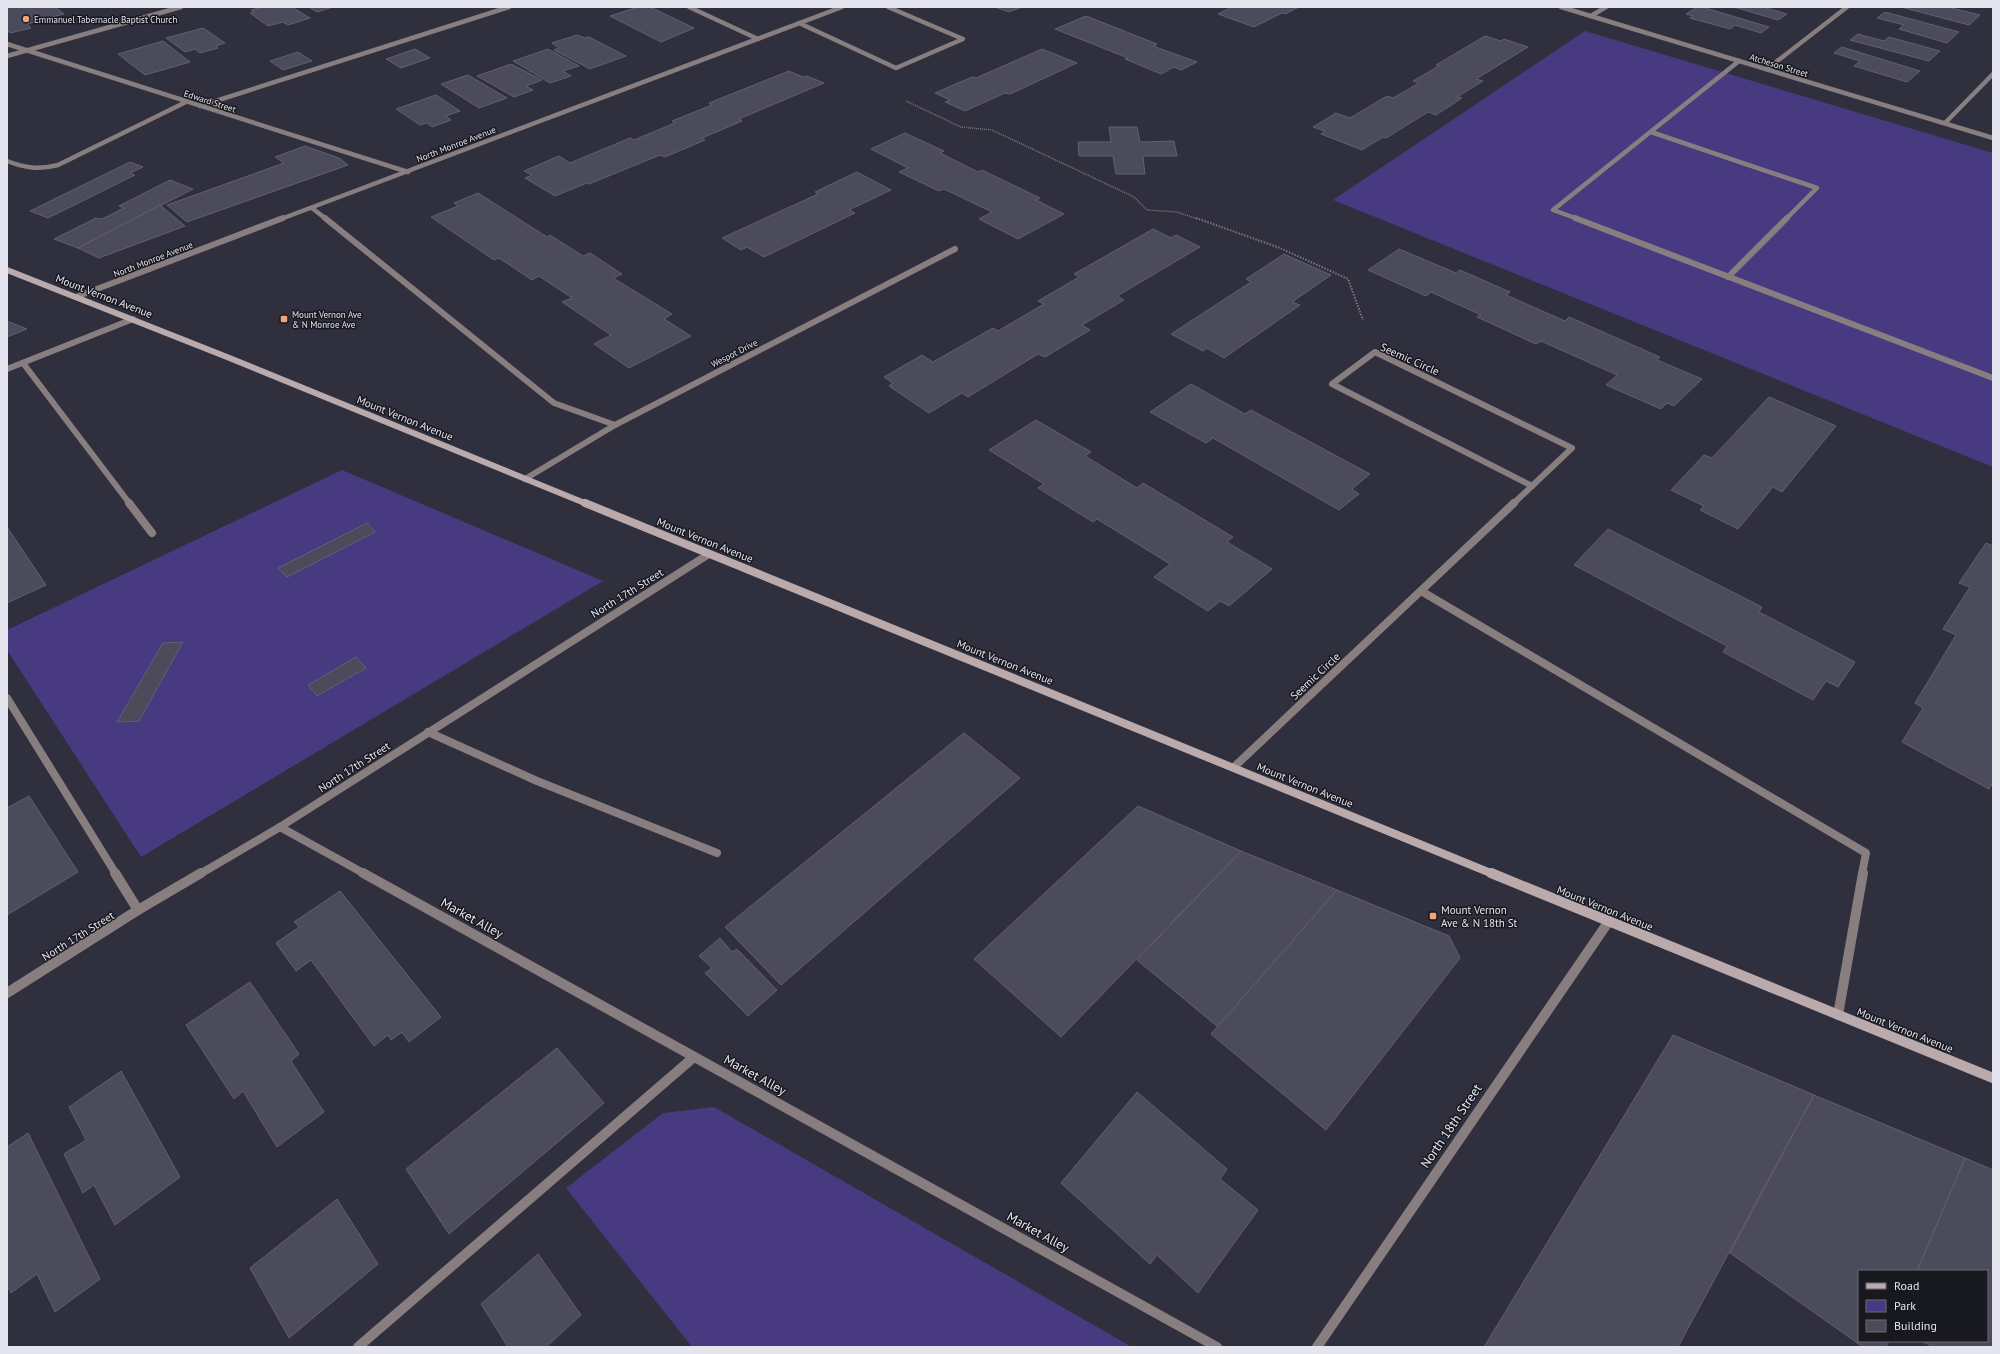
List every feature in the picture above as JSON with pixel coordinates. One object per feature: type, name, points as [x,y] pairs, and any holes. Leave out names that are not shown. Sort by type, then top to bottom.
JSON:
[{"type":"street","points":[[7,56],[180,7]]},
{"type":"street","points":[[200,106],[509,7]]},
{"type":"street","points":[[689,7],[758,39]]},
{"type":"street","name":"North Monroe Avenue","points":[[76,297],[842,7]]},
{"type":"street","points":[[799,23],[896,68],[963,40],[888,7]]},
{"type":"street","name":"Atcheson Street","points":[[1561,7],[1993,138]]},
{"type":"street","points":[[1591,16],[1606,7]]},
{"type":"street","points":[[1767,69],[1847,7]]},
{"type":"street","name":"Edward Street","points":[[7,44],[408,172]]},
{"type":"street","points":[[1739,61],[1553,210],[1993,378]]},
{"type":"street","points":[[1945,123],[1993,74]]},
{"type":"street","points":[[7,161],[33,170],[58,165],[186,102]]},
{"type":"street","points":[[1651,132],[1817,188],[1728,277]]},
{"type":"street","points":[[312,208],[554,402],[615,425]]},
{"type":"street","name":"Wespot Drive","points":[[525,478],[615,425],[955,249]]},
{"type":"street","name":"Mount Vernon Avenue","points":[[7,270],[133,319],[525,478],[1993,1078]]},
{"type":"street","points":[[7,369],[133,319]]},
{"type":"street","name":"Seemic Circle","points":[[1234,768],[1532,486],[1572,448],[1374,352],[1332,384],[1532,486]]},
{"type":"street","points":[[23,362],[152,533]]},
{"type":"street","name":"North 17th Street","points":[[7,993],[138,910],[280,827],[709,554]]},
{"type":"street","points":[[1421,591],[1866,853],[1838,1015]]},
{"type":"street","points":[[7,698],[138,910]]},
{"type":"street","points":[[428,732],[537,781],[717,853]]},
{"type":"street","name":"Market Alley","points":[[280,827],[1217,1347]]},
{"type":"street","name":"North 18th Street","points":[[1317,1347],[1609,921]]},
{"type":"street","points":[[358,1347],[694,1057]]},
{"type":"path","points":[[904,100],[962,127],[992,130],[1134,197],[1147,210],[1177,212],[1184,214],[1280,248],[1348,279],[1374,352]]},
{"type":"green space","points":[[1585,31],[1993,153],[1993,467],[1333,200]]},
{"type":"green space","points":[[342,470],[603,581],[141,857],[7,650],[7,630]]},
{"type":"green space","points":[[714,1107],[1132,1347],[692,1347],[566,1188],[663,1113]]},
{"type":"building","name":"Emmanuel Tabernacle Baptist Church","points":[[7,7],[55,7],[64,14],[27,24],[31,28],[10,33],[7,30]]},
{"type":"building","points":[[262,7],[292,7],[310,18],[288,25],[283,22],[268,26],[250,13],[255,12],[251,10]]},
{"type":"building","points":[[309,7],[333,7],[317,12]]},
{"type":"building","points":[[638,7],[650,7],[694,28],[661,42],[610,16]]},
{"type":"building","points":[[995,7],[1022,7],[1009,12]]},
{"type":"building","points":[[1232,7],[1299,7],[1285,14],[1282,13],[1254,27],[1218,14]]},
{"type":"building","points":[[1697,7],[1702,7],[1769,27],[1761,33],[1735,25],[1730,29],[1690,18],[1693,16],[1686,14]]},
{"type":"building","points":[[1734,7],[1763,7],[1787,14],[1778,20]]},
{"type":"building","points":[[1901,7],[1948,7],[1980,15],[1969,25]]},
{"type":"building","points":[[1885,12],[1959,32],[1947,43],[1899,29],[1904,25],[1877,18]]},
{"type":"building","points":[[1086,16],[1157,44],[1153,46],[1197,62],[1181,70],[1174,67],[1161,74],[1125,59],[1128,58],[1055,29]]},
{"type":"building","points":[[203,28],[225,43],[216,46],[218,48],[200,53],[195,49],[185,52],[166,38]]},
{"type":"building","points":[[1858,34],[1884,41],[1889,37],[1940,51],[1929,61],[1850,40]]},
{"type":"building","points":[[577,35],[585,38],[589,37],[626,56],[590,69],[554,50],[559,48],[552,43]]},
{"type":"building","points":[[1485,36],[1501,41],[1504,39],[1528,47],[1476,79],[1483,81],[1457,97],[1462,98],[1436,115],[1428,112],[1386,138],[1383,137],[1362,150],[1321,134],[1325,131],[1313,127],[1336,113],[1350,118],[1387,96],[1393,98],[1419,83],[1413,81],[1439,66],[1436,65]]},
{"type":"building","points":[[163,41],[190,62],[145,75],[118,54]]},
{"type":"building","points":[[1842,47],[1920,71],[1907,82],[1854,66],[1860,61],[1834,53]]},
{"type":"building","points":[[415,49],[430,58],[401,68],[386,59]]},
{"type":"building","points":[[548,49],[579,66],[563,71],[571,76],[550,83],[513,61]]},
{"type":"building","points":[[1042,49],[1077,63],[1010,94],[1005,93],[965,111],[945,102],[950,100],[935,93],[972,77],[976,78]]},
{"type":"building","points":[[298,52],[312,61],[283,70],[270,61]]},
{"type":"building","points":[[511,64],[542,80],[526,86],[533,90],[514,97],[477,76]]},
{"type":"building","points":[[789,71],[824,83],[739,119],[742,121],[702,138],[705,140],[665,157],[660,155],[555,196],[525,178],[532,175],[524,171],[559,156],[570,163],[630,138],[634,140],[675,123],[672,121],[712,105],[709,103]]},
{"type":"building","points":[[468,75],[507,98],[479,108],[441,84]]},
{"type":"building","points":[[436,95],[460,111],[446,116],[451,120],[432,127],[427,123],[420,125],[396,109]]},
{"type":"building","points":[[1109,127],[1137,127],[1140,142],[1174,141],[1177,156],[1143,156],[1145,174],[1116,174],[1113,156],[1079,156],[1078,142],[1111,142]]},
{"type":"building","points":[[905,133],[944,151],[940,153],[978,172],[982,170],[1040,198],[1036,200],[1064,214],[1018,239],[979,219],[992,212],[944,189],[939,191],[899,172],[908,168],[871,149]]},
{"type":"building","points":[[305,146],[339,158],[348,165],[187,222],[167,205],[284,163],[275,157]]},
{"type":"building","points":[[130,162],[143,167],[130,173],[135,175],[48,218],[30,211]]},
{"type":"building","points":[[857,172],[891,190],[849,210],[855,213],[764,257],[747,247],[741,250],[722,238],[818,194],[815,192]]},
{"type":"building","points":[[170,180],[193,189],[78,248],[54,239],[96,218],[102,219],[124,208],[119,206]]},
{"type":"building","points":[[478,193],[547,237],[550,235],[583,256],[590,253],[622,274],[613,278],[672,314],[664,319],[691,336],[629,368],[594,344],[611,335],[562,302],[572,298],[539,276],[532,280],[499,258],[494,260],[431,217],[458,206],[454,203]]},
{"type":"building","points":[[160,205],[185,226],[99,258],[78,248]]},
{"type":"building","points":[[1153,229],[1171,238],[1176,235],[1200,247],[1117,296],[1124,300],[1082,325],[1090,330],[1045,357],[1038,354],[968,397],[962,393],[929,413],[889,386],[893,383],[884,377],[922,355],[933,362],[993,328],[998,331],[1044,304],[1038,301],[1079,277],[1074,274]]},
{"type":"building","points":[[1399,249],[1456,273],[1460,270],[1510,292],[1506,295],[1565,321],[1569,317],[1660,357],[1657,360],[1702,379],[1674,406],[1667,403],[1661,409],[1606,385],[1617,375],[1541,341],[1536,344],[1477,317],[1481,315],[1431,292],[1426,296],[1368,270]]},
{"type":"building","points":[[1284,254],[1331,275],[1292,302],[1300,305],[1224,358],[1207,348],[1203,351],[1171,334],[1251,282],[1246,279]]},
{"type":"building","points":[[7,321],[27,329],[7,337]]},
{"type":"building","points":[[1191,384],[1245,414],[1251,410],[1370,474],[1352,489],[1359,494],[1339,510],[1213,438],[1206,443],[1150,412]]},
{"type":"building","points":[[1769,397],[1836,426],[1782,492],[1773,487],[1738,529],[1700,510],[1704,506],[1671,490],[1704,455],[1712,458]]},
{"type":"building","points":[[1036,420],[1091,452],[1085,456],[1137,488],[1143,483],[1233,537],[1227,542],[1272,569],[1229,606],[1220,601],[1208,611],[1154,577],[1170,564],[1097,519],[1093,522],[1038,488],[1044,484],[989,450]]},
{"type":"building","points":[[367,523],[375,532],[287,577],[278,568]]},
{"type":"building","points":[[7,527],[46,585],[7,603]]},
{"type":"building","points":[[1608,529],[1762,607],[1759,612],[1855,662],[1838,687],[1826,681],[1813,700],[1723,652],[1727,646],[1574,565]]},
{"type":"building","points":[[1986,543],[1993,546],[1993,782],[1989,789],[1902,742],[1923,708],[1915,703],[1956,635],[1943,629],[1970,587],[1959,583]]},
{"type":"building","points":[[183,642],[139,721],[117,722],[163,643]]},
{"type":"building","points":[[356,657],[366,668],[317,696],[308,685]]},
{"type":"building","points":[[964,733],[1020,778],[781,985],[725,927]]},
{"type":"building","points":[[29,796],[78,872],[7,915],[7,808]]},
{"type":"building","points":[[1138,806],[1241,851],[1061,1037],[974,959]]},
{"type":"building","points":[[1241,851],[1337,890],[1218,1027],[1137,960]]},
{"type":"building","points":[[1337,890],[1449,936],[1460,958],[1326,1130],[1211,1034]]},
{"type":"building","points":[[340,891],[441,1017],[409,1042],[402,1032],[391,1040],[388,1035],[374,1046],[311,960],[296,971],[276,943],[299,927],[294,922]]},
{"type":"building","points":[[720,938],[732,952],[737,949],[777,990],[748,1016],[705,973],[712,968],[699,956]]},
{"type":"building","points":[[250,982],[299,1054],[291,1061],[324,1112],[277,1147],[243,1091],[234,1099],[186,1025]]},
{"type":"building","points":[[1673,1035],[1814,1095],[1678,1347],[1484,1347]]},
{"type":"building","points":[[557,1048],[604,1103],[449,1234],[406,1169]]},
{"type":"building","points":[[121,1071],[180,1177],[115,1225],[94,1185],[83,1193],[64,1154],[86,1140],[69,1107]]},
{"type":"building","points":[[1137,1092],[1227,1169],[1220,1179],[1258,1210],[1198,1293],[1157,1255],[1150,1264],[1061,1183]]},
{"type":"building","points":[[1814,1095],[1965,1158],[1917,1270],[1858,1270],[1858,1342],[1888,1342],[1886,1347],[1863,1347],[1730,1253]]},
{"type":"building","points":[[28,1133],[100,1279],[55,1312],[37,1274],[11,1293],[7,1285],[7,1147]]},
{"type":"building","points":[[1965,1158],[1993,1170],[1993,1347],[1934,1347],[1923,1342],[1988,1342],[1988,1270],[1917,1270]]},
{"type":"building","points":[[337,1199],[378,1264],[289,1338],[250,1268]]},
{"type":"building","points":[[538,1254],[581,1315],[546,1347],[508,1347],[481,1304]]},
{"type":"place","name":"Emmanuel Tabernacle Baptist Church","points":[[26,19]]},
{"type":"place","name":"Mount Vernon Ave & N Monroe Ave","points":[[284,319]]},
{"type":"place","name":"Mount Vernon Ave & N 18th St","points":[[1433,916]]}]
